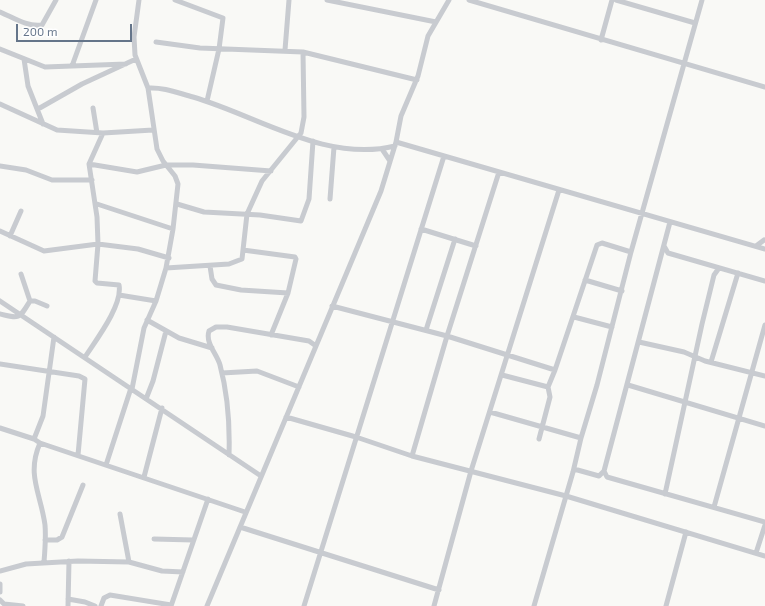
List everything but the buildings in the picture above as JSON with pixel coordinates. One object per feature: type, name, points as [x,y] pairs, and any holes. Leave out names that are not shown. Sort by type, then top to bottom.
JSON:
[{"type":"street","points":[[0,12],[21,22],[32,25],[42,25],[56,0]]},
{"type":"street","points":[[72,66],[96,0]]},
{"type":"street","points":[[106,465],[131,389],[147,320],[156,301],[169,258],[177,204],[178,184],[157,148],[153,130],[148,88],[136,59],[134,42],[139,0]]},
{"type":"street","points":[[175,0],[223,18],[219,49],[207,101]]},
{"type":"street","points":[[285,50],[289,0]]},
{"type":"street","points":[[327,0],[436,22]]},
{"type":"street","points":[[207,606],[245,512],[381,191],[395,144],[402,112],[417,80],[428,36],[449,0]]},
{"type":"street","points":[[469,0],[600,40],[765,87]]},
{"type":"street","points":[[600,40],[612,0]]},
{"type":"street","points":[[616,0],[696,23]]},
{"type":"street","points":[[534,606],[574,469],[580,438],[702,0]]},
{"type":"street","points":[[156,42],[183,47],[285,50],[303,52],[417,80]]},
{"type":"street","points":[[0,49],[45,67],[126,64]]},
{"type":"street","points":[[166,268],[234,264],[242,259],[247,214],[262,181],[298,137],[304,117],[303,52]]},
{"type":"street","points":[[24,59],[28,86],[43,124]]},
{"type":"street","points":[[38,109],[82,84],[136,59]]},
{"type":"street","points":[[148,88],[164,89],[207,101],[249,116],[298,137],[334,147],[363,151],[382,149],[395,144],[444,156],[765,249]]},
{"type":"street","points":[[0,104],[62,131],[100,133],[153,130]]},
{"type":"street","points":[[85,357],[107,322],[120,295],[120,285],[97,283],[95,281],[98,244],[97,204],[89,164],[100,133],[93,108]]},
{"type":"street","points":[[177,204],[204,212],[247,214],[300,221],[309,199],[313,141]]},
{"type":"street","points":[[330,199],[334,147]]},
{"type":"street","points":[[382,149],[390,161]]},
{"type":"street","points":[[304,606],[444,156]]},
{"type":"street","points":[[89,164],[137,172],[166,165],[193,165],[271,171]]},
{"type":"street","points":[[0,166],[26,170],[52,180],[92,180]]},
{"type":"street","points":[[412,456],[447,336],[499,172]]},
{"type":"street","points":[[434,606],[471,471],[559,190]]},
{"type":"street","points":[[97,204],[173,229]]},
{"type":"street","points":[[10,236],[21,211]]},
{"type":"street","points":[[574,469],[599,476],[604,471],[670,222]]},
{"type":"street","points":[[421,229],[456,238],[476,246]]},
{"type":"street","points":[[0,231],[37,249],[50,252],[98,244],[138,248],[169,258]]},
{"type":"street","points":[[426,330],[456,238]]},
{"type":"street","points":[[756,246],[765,241]]},
{"type":"street","points":[[539,439],[550,397],[548,387],[599,243],[631,252]]},
{"type":"street","points":[[664,246],[668,254]]},
{"type":"street","points":[[243,250],[296,258],[288,293],[271,335]]},
{"type":"street","points":[[660,259],[668,254],[765,281]]},
{"type":"street","points":[[709,265],[714,275]]},
{"type":"street","points":[[210,266],[212,279],[216,286],[241,290],[288,293]]},
{"type":"street","points":[[665,494],[679,434],[684,402],[696,357],[714,275],[719,268]]},
{"type":"street","points":[[711,362],[738,273]]},
{"type":"street","points":[[0,314],[17,318],[21,316],[30,301],[21,274]]},
{"type":"street","points":[[585,280],[622,291]]},
{"type":"street","points":[[120,295],[156,301]]},
{"type":"street","points":[[0,301],[146,399],[162,408],[261,476]]},
{"type":"street","points":[[30,301],[35,301],[47,306]]},
{"type":"street","points":[[332,306],[447,336],[555,370]]},
{"type":"street","points":[[574,317],[612,327]]},
{"type":"street","points":[[147,320],[191,343],[212,348]]},
{"type":"street","points":[[714,507],[765,325]]},
{"type":"street","points":[[229,455],[229,416],[222,373],[208,335],[211,328],[216,327],[257,331],[271,335],[309,341],[316,346]]},
{"type":"street","points":[[146,399],[153,381],[166,331]]},
{"type":"street","points":[[34,439],[43,416],[54,337]]},
{"type":"street","points":[[639,342],[684,352],[711,362],[765,376]]},
{"type":"street","points":[[0,364],[79,376],[85,379],[78,454]]},
{"type":"street","points":[[222,373],[256,371],[299,387]]},
{"type":"street","points":[[502,375],[548,387]]},
{"type":"street","points":[[628,385],[765,426]]},
{"type":"street","points":[[144,477],[162,408]]},
{"type":"street","points":[[490,412],[580,438]]},
{"type":"street","points":[[286,417],[356,437],[412,456],[566,496],[765,556]]},
{"type":"street","points":[[0,428],[34,439],[40,443],[78,454],[106,465],[245,512]]},
{"type":"street","points":[[40,443],[34,481],[43,516],[45,540],[44,562]]},
{"type":"street","points":[[604,471],[607,477],[714,507],[765,524],[756,553]]},
{"type":"street","points":[[45,540],[57,540],[62,537],[83,485]]},
{"type":"street","points":[[101,606],[104,598],[110,596],[171,605],[208,499]]},
{"type":"street","points":[[120,514],[129,562]]},
{"type":"street","points":[[240,527],[439,590]]},
{"type":"street","points":[[666,606],[686,532]]},
{"type":"street","points":[[154,539],[193,540]]},
{"type":"street","points":[[0,571],[16,565],[69,561],[129,562],[162,571],[183,572]]},
{"type":"street","points":[[68,606],[69,561]]},
{"type":"street","points":[[0,584],[0,592]]},
{"type":"street","points":[[68,599],[85,602],[95,606]]},
{"type":"street","points":[[0,600],[7,605],[23,606]]}]
